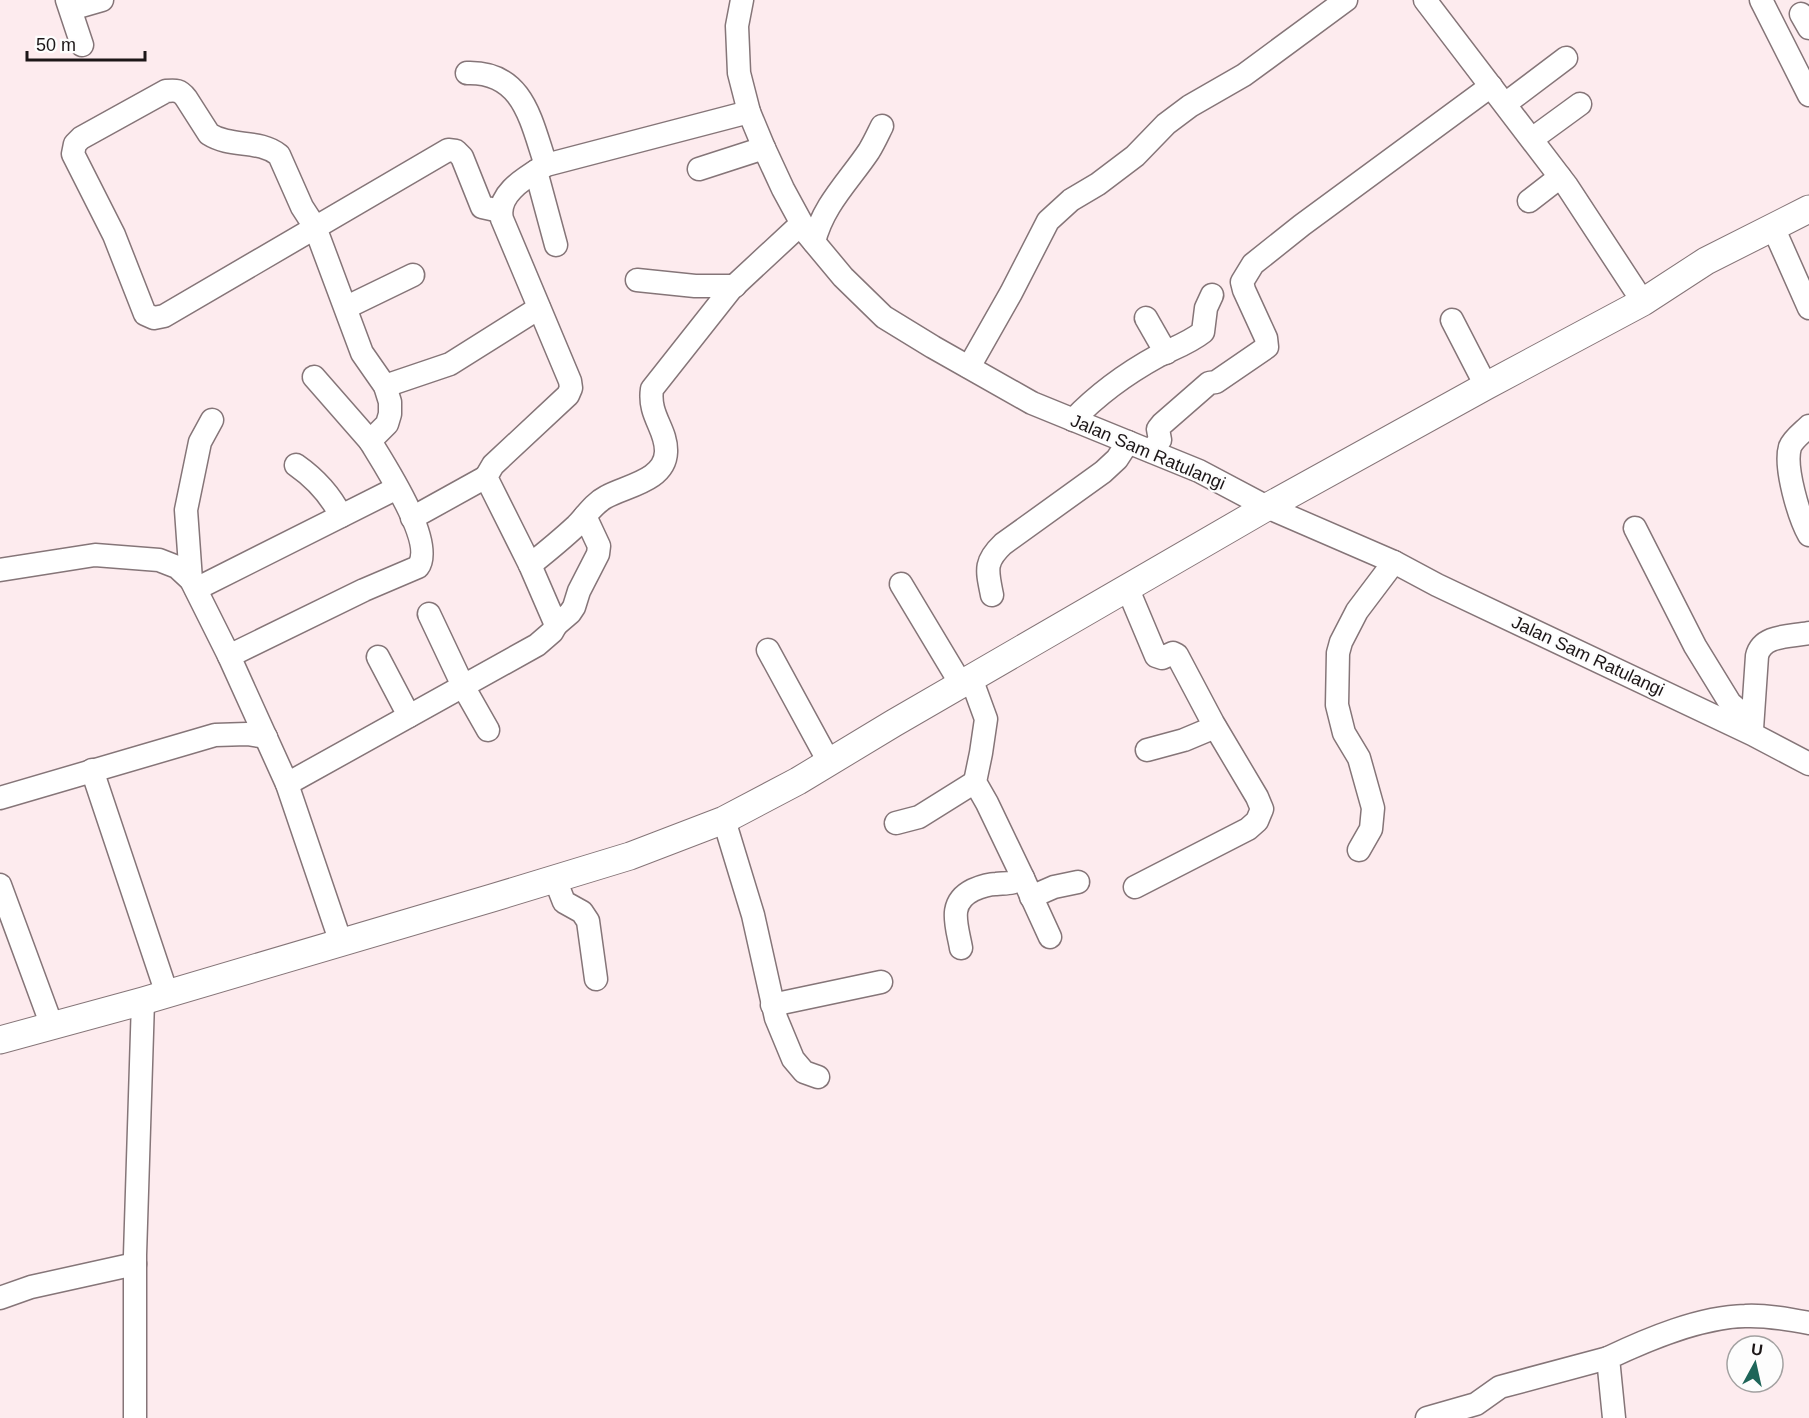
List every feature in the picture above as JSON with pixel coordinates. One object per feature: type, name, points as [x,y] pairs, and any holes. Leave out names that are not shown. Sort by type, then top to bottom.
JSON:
[{"type":"main road","points":[[0,1040],[155,998],[555,879],[630,856],[724,820],[829,762],[1268,507],[1643,302],[1706,261],[1809,209]]},
{"type":"street","points":[[82,45],[69,4],[102,0]]},
{"type":"street","name":"Jalan Sam Ratulangi","points":[[742,0],[737,26],[739,73],[749,112],[764,148],[807,233],[843,277],[884,317],[1032,403],[1199,471],[1268,507],[1394,562],[1447,590],[1752,725],[1809,764]]},
{"type":"street","points":[[969,367],[1048,221],[1071,200],[1135,156],[1166,124],[1190,106],[1244,75],[1346,0]]},
{"type":"street","points":[[1425,0],[1560,177],[1643,302]]},
{"type":"street","points":[[1761,0],[1806,82]]},
{"type":"street","points":[[1505,104],[1566,58]]},
{"type":"street","points":[[467,74],[482,73],[494,76],[523,101],[541,168],[556,245]]},
{"type":"street","points":[[1151,451],[1160,440],[1158,429],[1162,424],[1209,383],[1216,382],[1267,346],[1266,338],[1242,282],[1253,264],[1302,225],[1491,86]]},
{"type":"street","points":[[370,441],[387,424],[390,414],[390,402],[385,386],[362,354],[347,307],[315,227],[302,207],[279,155],[259,145],[236,143],[210,134],[186,98],[176,90],[166,91],[81,138],[73,149],[73,154],[114,235],[145,314],[154,318],[175,310],[315,227],[448,150],[452,149],[462,157],[482,207],[500,211]]},
{"type":"street","points":[[1532,139],[1580,104]]},
{"type":"street","points":[[412,518],[486,477],[494,465],[568,395],[571,388],[500,211],[502,203],[509,194],[526,177],[541,168],[749,112]]},
{"type":"street","points":[[530,565],[605,497],[644,481],[656,472],[666,453],[650,402],[652,389],[735,286],[818,225],[842,186],[870,151],[882,126]]},
{"type":"street","points":[[699,170],[764,148]]},
{"type":"street","points":[[1529,201],[1560,177]]},
{"type":"street","points":[[1773,227],[1809,308]]},
{"type":"street","points":[[347,307],[413,275]]},
{"type":"street","points":[[637,280],[695,286],[735,286]]},
{"type":"street","points":[[1073,420],[1105,390],[1203,332],[1206,308],[1212,295]]},
{"type":"street","points":[[385,386],[450,364],[539,308]]},
{"type":"street","points":[[1146,318],[1166,353]]},
{"type":"street","points":[[1452,320],[1486,386]]},
{"type":"street","points":[[229,656],[364,590],[418,567],[422,562],[412,518],[386,464],[370,441],[314,377]]},
{"type":"street","points":[[193,584],[186,510],[200,442],[212,420]]},
{"type":"street","points":[[1809,426],[1791,444],[1789,462],[1797,503],[1809,535]]},
{"type":"street","points":[[992,595],[988,573],[992,554],[1102,472],[1117,459],[1128,442]]},
{"type":"street","points":[[296,465],[315,478],[333,500],[341,516]]},
{"type":"street","points":[[486,477],[530,565],[556,625]]},
{"type":"street","points":[[193,584],[397,488]]},
{"type":"street","points":[[287,784],[537,645],[552,632],[574,607],[579,591],[598,554],[599,546],[585,516]]},
{"type":"street","points":[[1635,528],[1695,646],[1730,703],[1744,713],[1752,725]]},
{"type":"street","points":[[0,570],[95,555],[159,560],[177,567],[193,584],[229,656],[287,784],[341,943]]},
{"type":"street","points":[[1359,850],[1371,829],[1373,808],[1359,758],[1344,733],[1337,705],[1338,653],[1341,642],[1357,611],[1394,562]]},
{"type":"street","points":[[901,584],[966,681],[986,719],[975,782],[1050,937]]},
{"type":"street","points":[[1127,588],[1156,656],[1162,658],[1176,654],[1215,727],[1262,805],[1261,814],[1248,829],[1135,887]]},
{"type":"street","points":[[429,615],[463,686],[488,730]]},
{"type":"street","points":[[1752,725],[1757,656],[1760,647],[1767,641],[1809,633]]},
{"type":"street","points":[[768,650],[829,762]]},
{"type":"street","points":[[378,657],[410,716]]},
{"type":"street","points":[[1147,750],[1184,740],[1215,727]]},
{"type":"street","points":[[0,798],[215,735],[246,734],[266,737]]},
{"type":"street","points":[[92,771],[155,998],[135,1264],[135,1418]]},
{"type":"street","points":[[896,823],[919,817],[975,782]]},
{"type":"street","points":[[724,820],[753,915],[776,1018],[793,1059],[804,1072],[818,1077]]},
{"type":"street","points":[[555,879],[564,902],[586,916],[596,979]]},
{"type":"street","points":[[961,948],[955,915],[961,897],[980,887],[994,884],[1013,883],[1027,887],[1054,887],[1078,882]]},
{"type":"street","points":[[0,885],[52,1026]]},
{"type":"street","points":[[772,1005],[881,982]]},
{"type":"street","points":[[0,1298],[31,1287],[135,1264]]},
{"type":"street","points":[[1427,1418],[1476,1404],[1500,1387],[1608,1358],[1663,1335],[1698,1324],[1743,1316],[1761,1316],[1809,1323]]},
{"type":"street","points":[[1608,1358],[1614,1418]]}]
